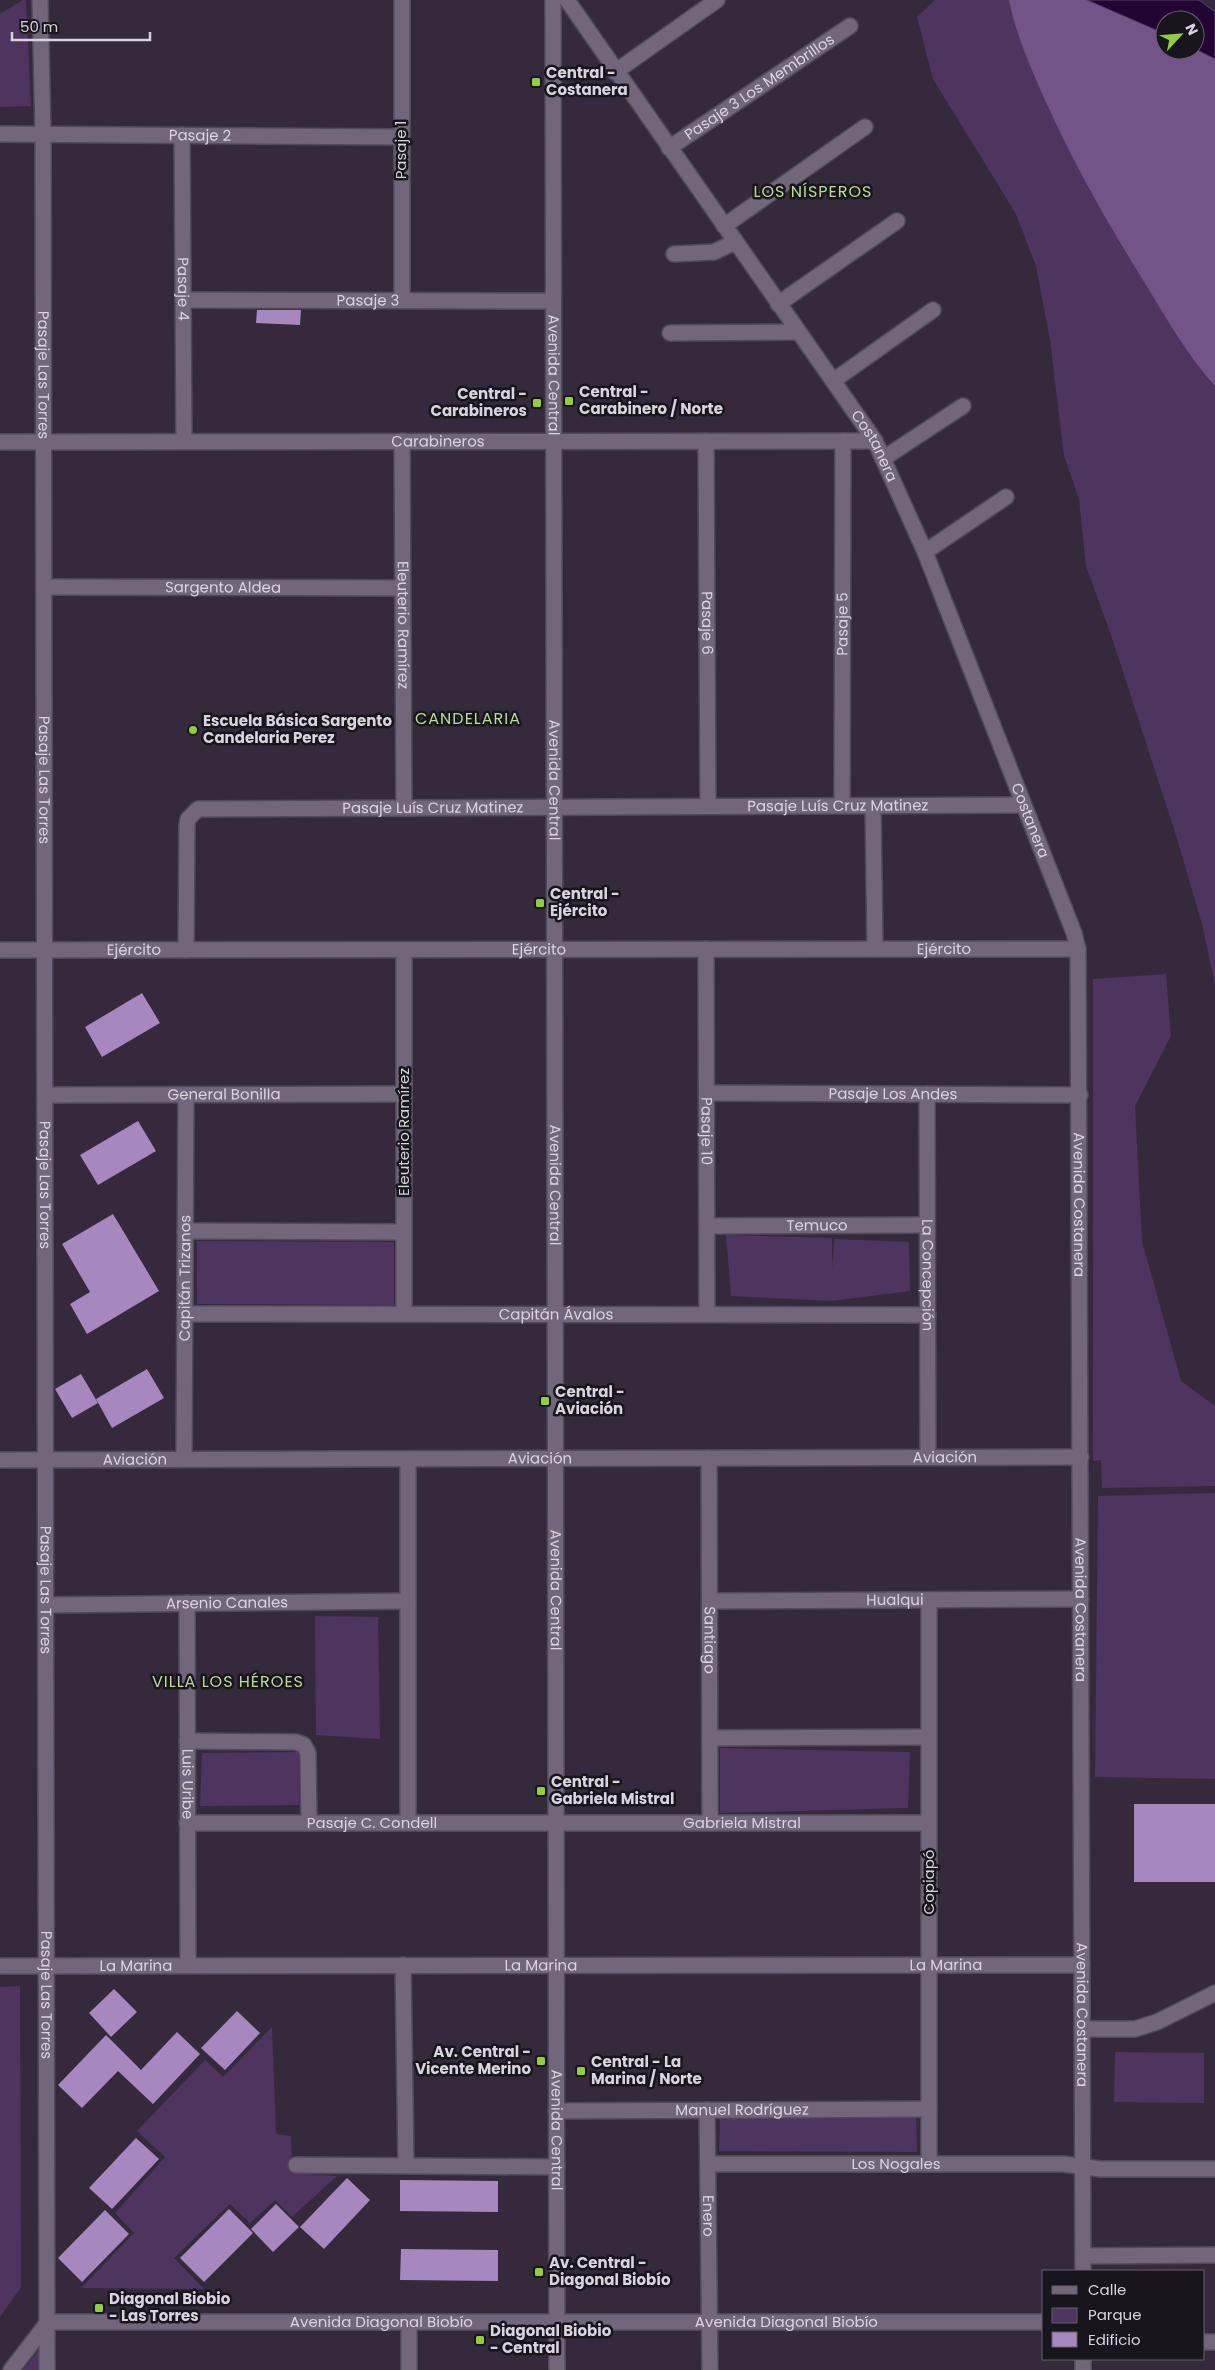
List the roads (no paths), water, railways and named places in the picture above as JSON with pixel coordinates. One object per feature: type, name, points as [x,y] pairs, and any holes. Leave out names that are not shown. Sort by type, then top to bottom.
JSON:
[{"type":"street","name":"Pasaje Las Torres","points":[[40,0],[43,134],[47,2370]]},
{"type":"street","name":"Pasaje 1","points":[[402,0],[402,300]]},
{"type":"street","name":"Avenida Central","points":[[553,0],[557,2370]]},
{"type":"street","name":"Costanera","points":[[567,0],[615,72],[876,441],[925,552],[1074,933],[1078,949]]},
{"type":"street","points":[[615,72],[717,0]]},
{"type":"street","name":"Pasaje 3 Los Membrillos","points":[[669,148],[850,26]]},
{"type":"street","points":[[724,226],[865,127]]},
{"type":"street","name":"Pasaje 2","points":[[0,134],[401,137]]},
{"type":"street","name":"Pasaje 4","points":[[182,135],[184,442]]},
{"type":"street","points":[[778,304],[897,220]]},
{"type":"street","points":[[674,254],[714,252],[735,242]]},
{"type":"street","name":"Pasaje 3","points":[[183,300],[553,301]]},
{"type":"street","points":[[833,381],[933,310]]},
{"type":"street","points":[[670,334],[798,332]]},
{"type":"street","points":[[884,458],[963,406]]},
{"type":"street","name":"Eleuterio Ramírez","points":[[402,441],[404,807]]},
{"type":"street","name":"Pasaje 6","points":[[706,441],[708,806]]},
{"type":"street","name":"Pasaje 5","points":[[842,806],[843,441]]},
{"type":"street","name":"Carabineros","points":[[0,442],[876,441]]},
{"type":"street","points":[[925,552],[1006,497]]},
{"type":"street","name":"Sargento Aldea","points":[[44,587],[402,588]]},
{"type":"street","name":"Pasaje Luís Cruz Matinez","points":[[186,950],[187,825],[192,813],[205,808],[1024,805]]},
{"type":"street","points":[[873,806],[875,949]]},
{"type":"street","name":"Pasaje 10","points":[[706,949],[707,1314]]},
{"type":"street","name":"Ejército","points":[[0,950],[1078,949]]},
{"type":"street","name":"Avenida Costanera","points":[[1078,949],[1083,2264]]},
{"type":"street","name":"Eleuterio Ramírez","points":[[404,950],[404,1314]]},
{"type":"street","name":"Pasaje Los Andes","points":[[707,1093],[1080,1096]]},
{"type":"street","name":"General Bonilla","points":[[45,1095],[404,1094]]},
{"type":"street","name":"La Concepción","points":[[927,1094],[928,1457]]},
{"type":"street","name":"Capitán Trizanos","points":[[184,1459],[186,1095]]},
{"type":"street","name":"Temuco","points":[[707,1226],[927,1225]]},
{"type":"street","points":[[185,1231],[404,1232]]},
{"type":"street","name":"Capitán Ávalos","points":[[185,1314],[928,1315]]},
{"type":"street","name":"Aviación","points":[[0,1460],[1081,1457]]},
{"type":"street","points":[[408,1458],[408,1823]]},
{"type":"street","name":"Santiago","points":[[709,1458],[710,1823]]},
{"type":"street","name":"Hualqui","points":[[710,1601],[1081,1599]]},
{"type":"street","name":"Copiapó","points":[[929,1600],[929,2164]]},
{"type":"street","name":"Arsenio Canales","points":[[47,1604],[408,1601]]},
{"type":"street","name":"Luis Uribe","points":[[186,1603],[188,1966]]},
{"type":"street","points":[[710,1738],[929,1737]]},
{"type":"street","points":[[187,1741],[301,1742],[307,1748],[308,1753],[309,1823]]},
{"type":"street","name":"Pasaje C. Condell","points":[[187,1823],[556,1823]]},
{"type":"street","name":"Gabriela Mistral","points":[[556,1823],[929,1823]]},
{"type":"street","points":[[404,1965],[406,2165]]},
{"type":"street","name":"La Marina","points":[[0,1966],[1082,1966]]},
{"type":"street","points":[[1082,2029],[1135,2029],[1157,2022],[1215,1993]]},
{"type":"street","name":"Manuel Rodríguez","points":[[556,2111],[929,2109]]},
{"type":"street","name":"Enero","points":[[708,2110],[710,2370]]},
{"type":"street","name":"Los Nogales","points":[[708,2164],[1063,2164],[1100,2169],[1215,2169]]},
{"type":"street","points":[[296,2165],[557,2166]]},
{"type":"street","points":[[1083,2264],[1215,2255]]},
{"type":"street","points":[[11,2370],[48,2322]]},
{"type":"street","name":"Avenida Diagonal Biobío","points":[[48,2322],[1042,2322]]},
{"type":"street","points":[[409,2370],[410,2323]]},
{"type":"place","name":"Central - Costanera","points":[[536,82]]},
{"type":"place","name":"Central - Carabinero / Norte","points":[[569,401]]},
{"type":"place","name":"Central - Carabineros","points":[[537,403]]},
{"type":"place","name":"Escuela Básica Sargento Candelaria Perez","points":[[193,730]]},
{"type":"place","name":"Central - Ejército","points":[[540,903]]},
{"type":"place","name":"Central - Aviación","points":[[545,1401]]},
{"type":"place","name":"Central - Gabriela Mistral","points":[[541,1791]]},
{"type":"place","name":"Av. Central - Vicente Merino","points":[[541,2061]]},
{"type":"place","name":"Central - La Marina / Norte","points":[[581,2071]]},
{"type":"place","name":"Av. Central - Diagonal Biobío","points":[[539,2272]]},
{"type":"place","name":"Diagonal Biobio - Las Torres","points":[[99,2308]]},
{"type":"place","name":"Diagonal Biobio - Central","points":[[480,2340]]},
{"type":"district","name":"LOS NÍSPEROS","points":[[813,191]]},
{"type":"district","name":"CANDELARIA","points":[[468,718]]},
{"type":"district","name":"VILLA LOS HÉROES","points":[[228,1681]]}]
